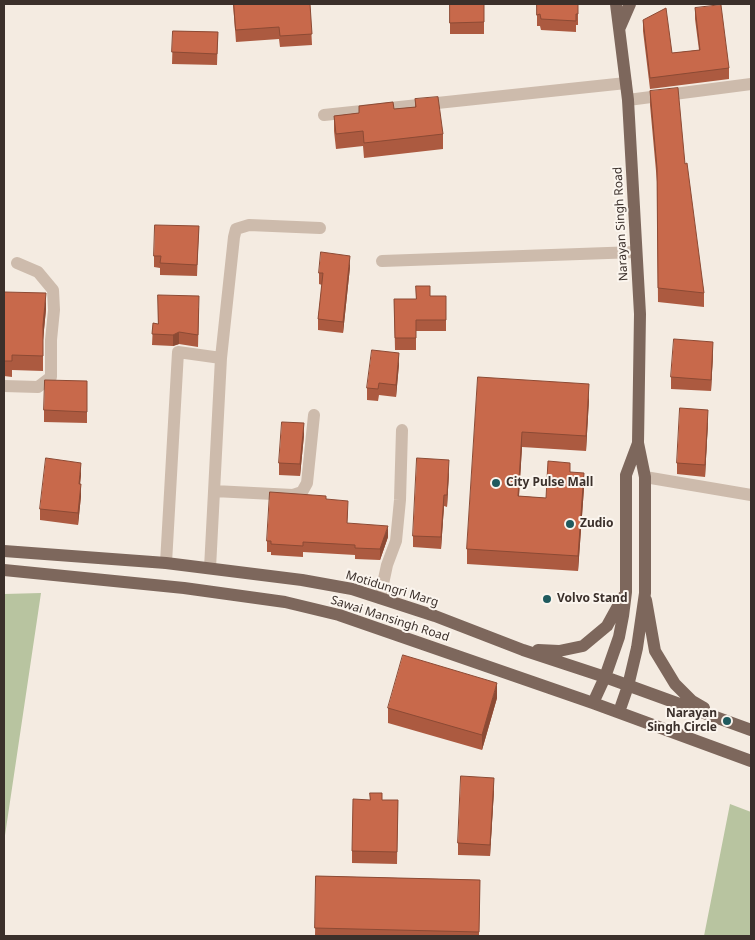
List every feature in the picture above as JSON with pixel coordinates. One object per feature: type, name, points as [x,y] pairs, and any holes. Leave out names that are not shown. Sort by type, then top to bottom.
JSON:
[{"type":"main road","name":"Narayan Singh Road","points":[[616,4],[628,100],[640,314],[638,443]]},
{"type":"main road","points":[[619,28],[630,4]]},
{"type":"main road","points":[[619,712],[628,686],[637,648],[645,593],[645,477],[638,443]]},
{"type":"main road","points":[[593,702],[605,677],[620,636],[626,592],[626,475],[638,443]]},
{"type":"main road","name":"Motidungri Marg","points":[[4,551],[166,563],[302,580],[352,589],[435,616],[523,650],[727,721]]},
{"type":"main road","name":"Sawai Mansingh Road","points":[[4,570],[184,588],[285,602],[339,615],[593,702],[751,761]]},
{"type":"main road","points":[[523,650],[559,651],[583,646],[607,626],[626,592]]},
{"type":"main road","points":[[645,593],[656,651],[676,684],[692,701],[727,721],[751,730]]},
{"type":"street","points":[[324,114],[626,83]]},
{"type":"street","points":[[628,100],[751,84]]},
{"type":"street","points":[[210,568],[221,358],[236,229],[249,225],[320,228]]},
{"type":"street","points":[[382,262],[636,252]]},
{"type":"street","points":[[4,386],[38,387],[51,377],[50,340],[54,310],[53,290],[38,272],[17,263]]},
{"type":"street","points":[[166,563],[178,352],[221,358]]},
{"type":"street","points":[[214,491],[293,496],[302,492],[307,483],[314,415]]},
{"type":"street","points":[[380,598],[387,565],[396,541],[400,500],[402,430]]},
{"type":"street","points":[[645,477],[751,495]]},
{"type":"green space","points":[[41,593],[4,842],[4,594]]},
{"type":"green space","points":[[730,804],[751,812],[751,936],[704,936]]},
{"type":"building","points":[[234,4],[310,4],[312,34],[280,36],[279,27],[236,30]]},
{"type":"building","points":[[450,4],[484,4],[484,22],[450,23]]},
{"type":"building","points":[[537,4],[578,4],[576,21],[541,19],[540,14],[537,15]]},
{"type":"building","points":[[721,5],[729,68],[650,78],[643,20],[666,8],[672,53],[700,50],[695,8]]},
{"type":"building","points":[[173,31],[218,32],[217,54],[172,52]]},
{"type":"building","points":[[678,88],[685,164],[687,163],[704,293],[658,288],[657,168],[650,91]]},
{"type":"building","points":[[438,97],[443,134],[364,143],[363,131],[336,134],[334,116],[359,113],[359,106],[393,102],[394,109],[416,107],[415,99]]},
{"type":"building","points":[[155,225],[199,226],[197,265],[160,263],[161,256],[154,256]]},
{"type":"building","points":[[321,252],[350,256],[343,322],[318,319],[323,273],[319,273]]},
{"type":"building","points":[[416,286],[430,286],[430,296],[446,296],[446,320],[416,320],[416,338],[395,338],[394,299],[416,299]]},
{"type":"building","points":[[4,292],[46,293],[43,356],[12,355],[12,361],[4,361]]},
{"type":"building","points":[[158,295],[199,296],[198,335],[179,332],[173,335],[152,334],[153,323],[158,324]]},
{"type":"building","points":[[674,339],[713,342],[711,380],[671,377]]},
{"type":"building","points":[[372,350],[399,353],[396,385],[379,383],[378,389],[367,388]]},
{"type":"building","name":"City Pulse Mall","points":[[478,377],[589,384],[586,436],[522,432],[518,496],[546,498],[548,461],[570,463],[570,472],[584,473],[578,556],[467,549]]},
{"type":"building","points":[[45,380],[87,381],[87,412],[44,410]]},
{"type":"building","points":[[680,408],[708,410],[705,465],[677,463]]},
{"type":"building","points":[[282,422],[304,423],[300,464],[279,463]]},
{"type":"building","points":[[46,458],[81,463],[78,513],[40,509]]},
{"type":"building","points":[[417,458],[449,460],[447,495],[444,495],[441,537],[413,536]]},
{"type":"building","points":[[270,492],[326,496],[326,499],[348,501],[347,523],[388,526],[380,549],[355,548],[355,545],[303,542],[303,546],[271,544],[271,541],[267,541]]},
{"type":"building","points":[[403,655],[497,683],[482,735],[388,708]]},
{"type":"building","points":[[461,776],[494,778],[490,845],[458,843]]},
{"type":"building","points":[[370,793],[382,793],[382,800],[398,800],[397,852],[352,851],[353,799],[370,800]]},
{"type":"building","points":[[316,876],[480,880],[479,932],[315,928]]},
{"type":"place","name":"City Pulse Mall","points":[[496,483]]},
{"type":"place","name":"Zudio","points":[[570,524]]},
{"type":"place","name":"Volvo Stand","points":[[547,599]]},
{"type":"place","name":"Narayan Singh Circle","points":[[727,721]]}]
